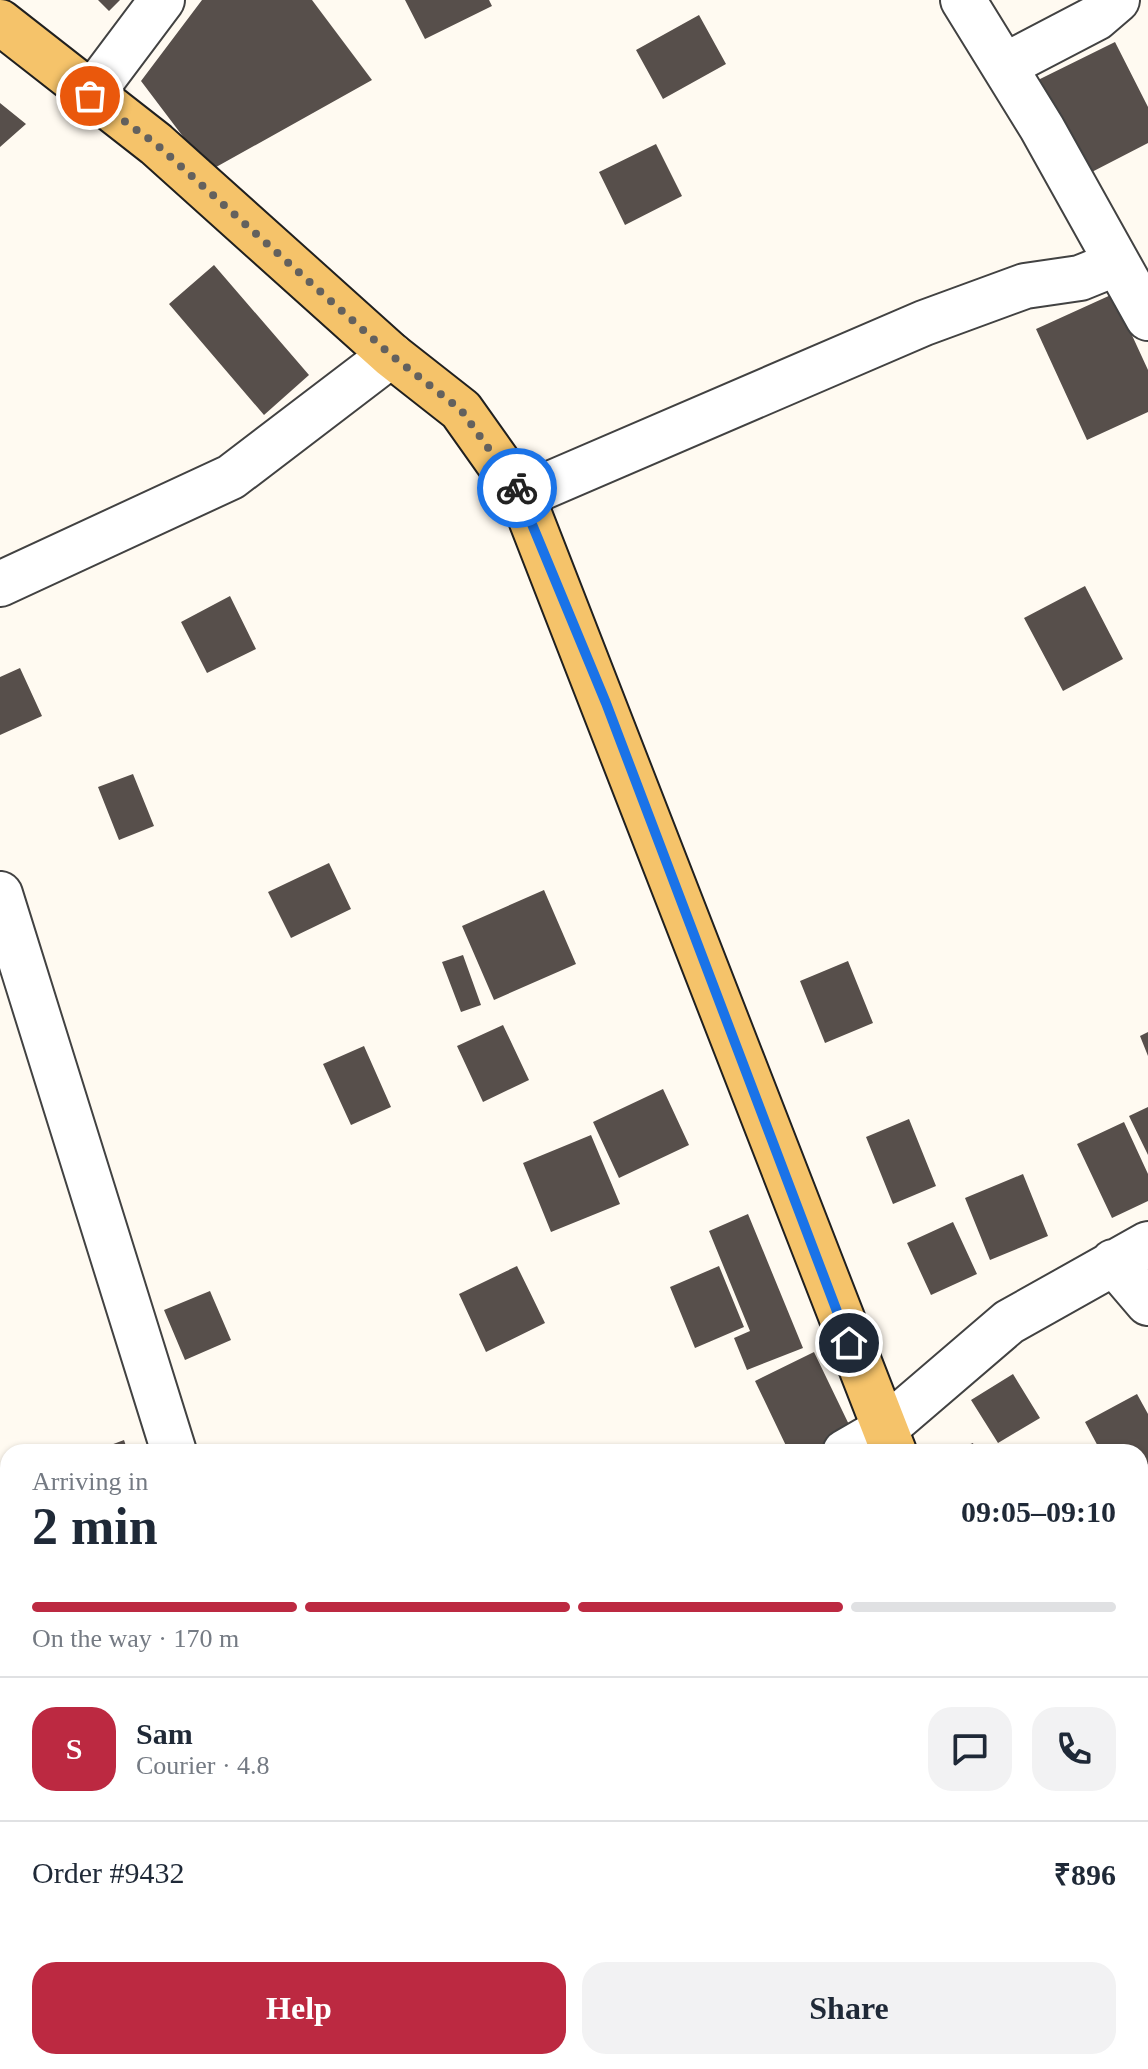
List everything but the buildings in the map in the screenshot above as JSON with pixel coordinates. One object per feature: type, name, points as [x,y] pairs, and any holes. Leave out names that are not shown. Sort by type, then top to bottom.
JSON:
[{"type":"main road","points":[[0,22],[90,96],[156,144],[391,355],[461,410],[522,496],[606,703],[888,1441]]},
{"type":"street","points":[[90,96],[162,0]]},
{"type":"street","points":[[963,0],[1148,318]]},
{"type":"street","points":[[1004,66],[1096,18],[1117,0]]},
{"type":"street","points":[[522,496],[924,323],[1025,286],[1080,278],[1117,263]]},
{"type":"street","points":[[0,584],[231,477],[391,355]]},
{"type":"street","points":[[0,894],[172,1444]]},
{"type":"street","points":[[888,1441],[1009,1322],[1130,1253],[1148,1303]]},
{"type":"way so far","points":[[90,96],[156,144],[391,355],[461,410],[517,488]]},
{"type":"route","points":[[517,488],[606,703],[849,1343]]}]
